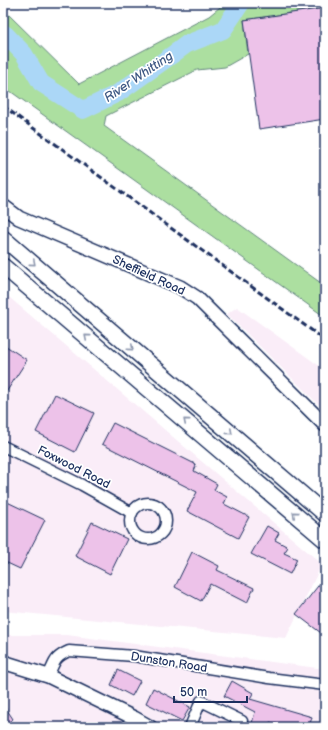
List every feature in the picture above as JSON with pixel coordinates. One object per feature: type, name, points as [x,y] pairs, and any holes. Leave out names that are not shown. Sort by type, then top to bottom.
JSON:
[{"type":"highway","points":[[3,238],[325,514]]},
{"type":"highway","points":[[3,266],[325,540]]},
{"type":"main road","name":"Sheffield Road","points":[[3,206],[19,218],[180,287],[197,298],[325,425]]},
{"type":"main road","points":[[3,662],[48,676],[132,723],[150,727]]},
{"type":"street","name":"Foxwood Road","points":[[3,446],[82,485],[132,513]]},
{"type":"street","name":"Dunston Road","points":[[48,676],[54,662],[60,655],[69,652],[134,656],[269,678],[325,685]]},
{"type":"street","points":[[190,727],[201,701],[242,721]]},
{"type":"shaded area","points":[[3,292],[322,564],[286,638],[3,611]]},
{"type":"shaded area","points":[[237,307],[325,370],[325,411],[227,314]]},
{"type":"shaded area","points":[[3,635],[67,635],[325,669],[325,727],[3,727]]},
{"type":"green space","points":[[225,3],[325,3],[325,8],[244,20],[248,54],[225,67],[197,70],[106,116],[104,126],[325,286],[325,317],[3,86],[3,12],[7,13],[79,84],[209,16]]},
{"type":"building","points":[[325,8],[325,119],[259,129],[244,20]]},
{"type":"building","points":[[3,344],[27,360],[3,397]]},
{"type":"building","points":[[55,394],[94,413],[75,452],[36,432]]},
{"type":"building","points":[[113,423],[195,464],[196,466],[194,471],[217,484],[214,490],[227,497],[224,504],[249,517],[238,538],[187,511],[197,492],[102,444]]},
{"type":"building","points":[[3,500],[45,520],[20,569],[3,561]]},
{"type":"building","points":[[92,522],[127,539],[110,574],[75,556]]},
{"type":"building","points":[[267,526],[279,533],[275,540],[288,547],[284,553],[297,559],[290,574],[251,554]]},
{"type":"building","points":[[192,552],[219,566],[217,570],[254,588],[247,603],[210,584],[201,601],[175,587]]},
{"type":"building","points":[[325,577],[325,636],[296,614]]},
{"type":"building","points":[[118,670],[140,681],[132,696],[111,685]]},
{"type":"building","points":[[232,681],[253,693],[250,699],[312,717],[309,727],[287,727],[270,722],[268,727],[251,727],[255,712],[224,696]]},
{"type":"building","points":[[153,688],[190,707],[182,721],[146,703]]},
{"type":"building","points":[[3,704],[13,719],[3,726]]},
{"type":"waterway","name":"River Whitting","points":[[3,33],[24,54],[41,83],[83,110],[118,93],[187,44],[223,30],[241,3]]},
{"type":"railway","points":[[3,106],[325,340]]}]
